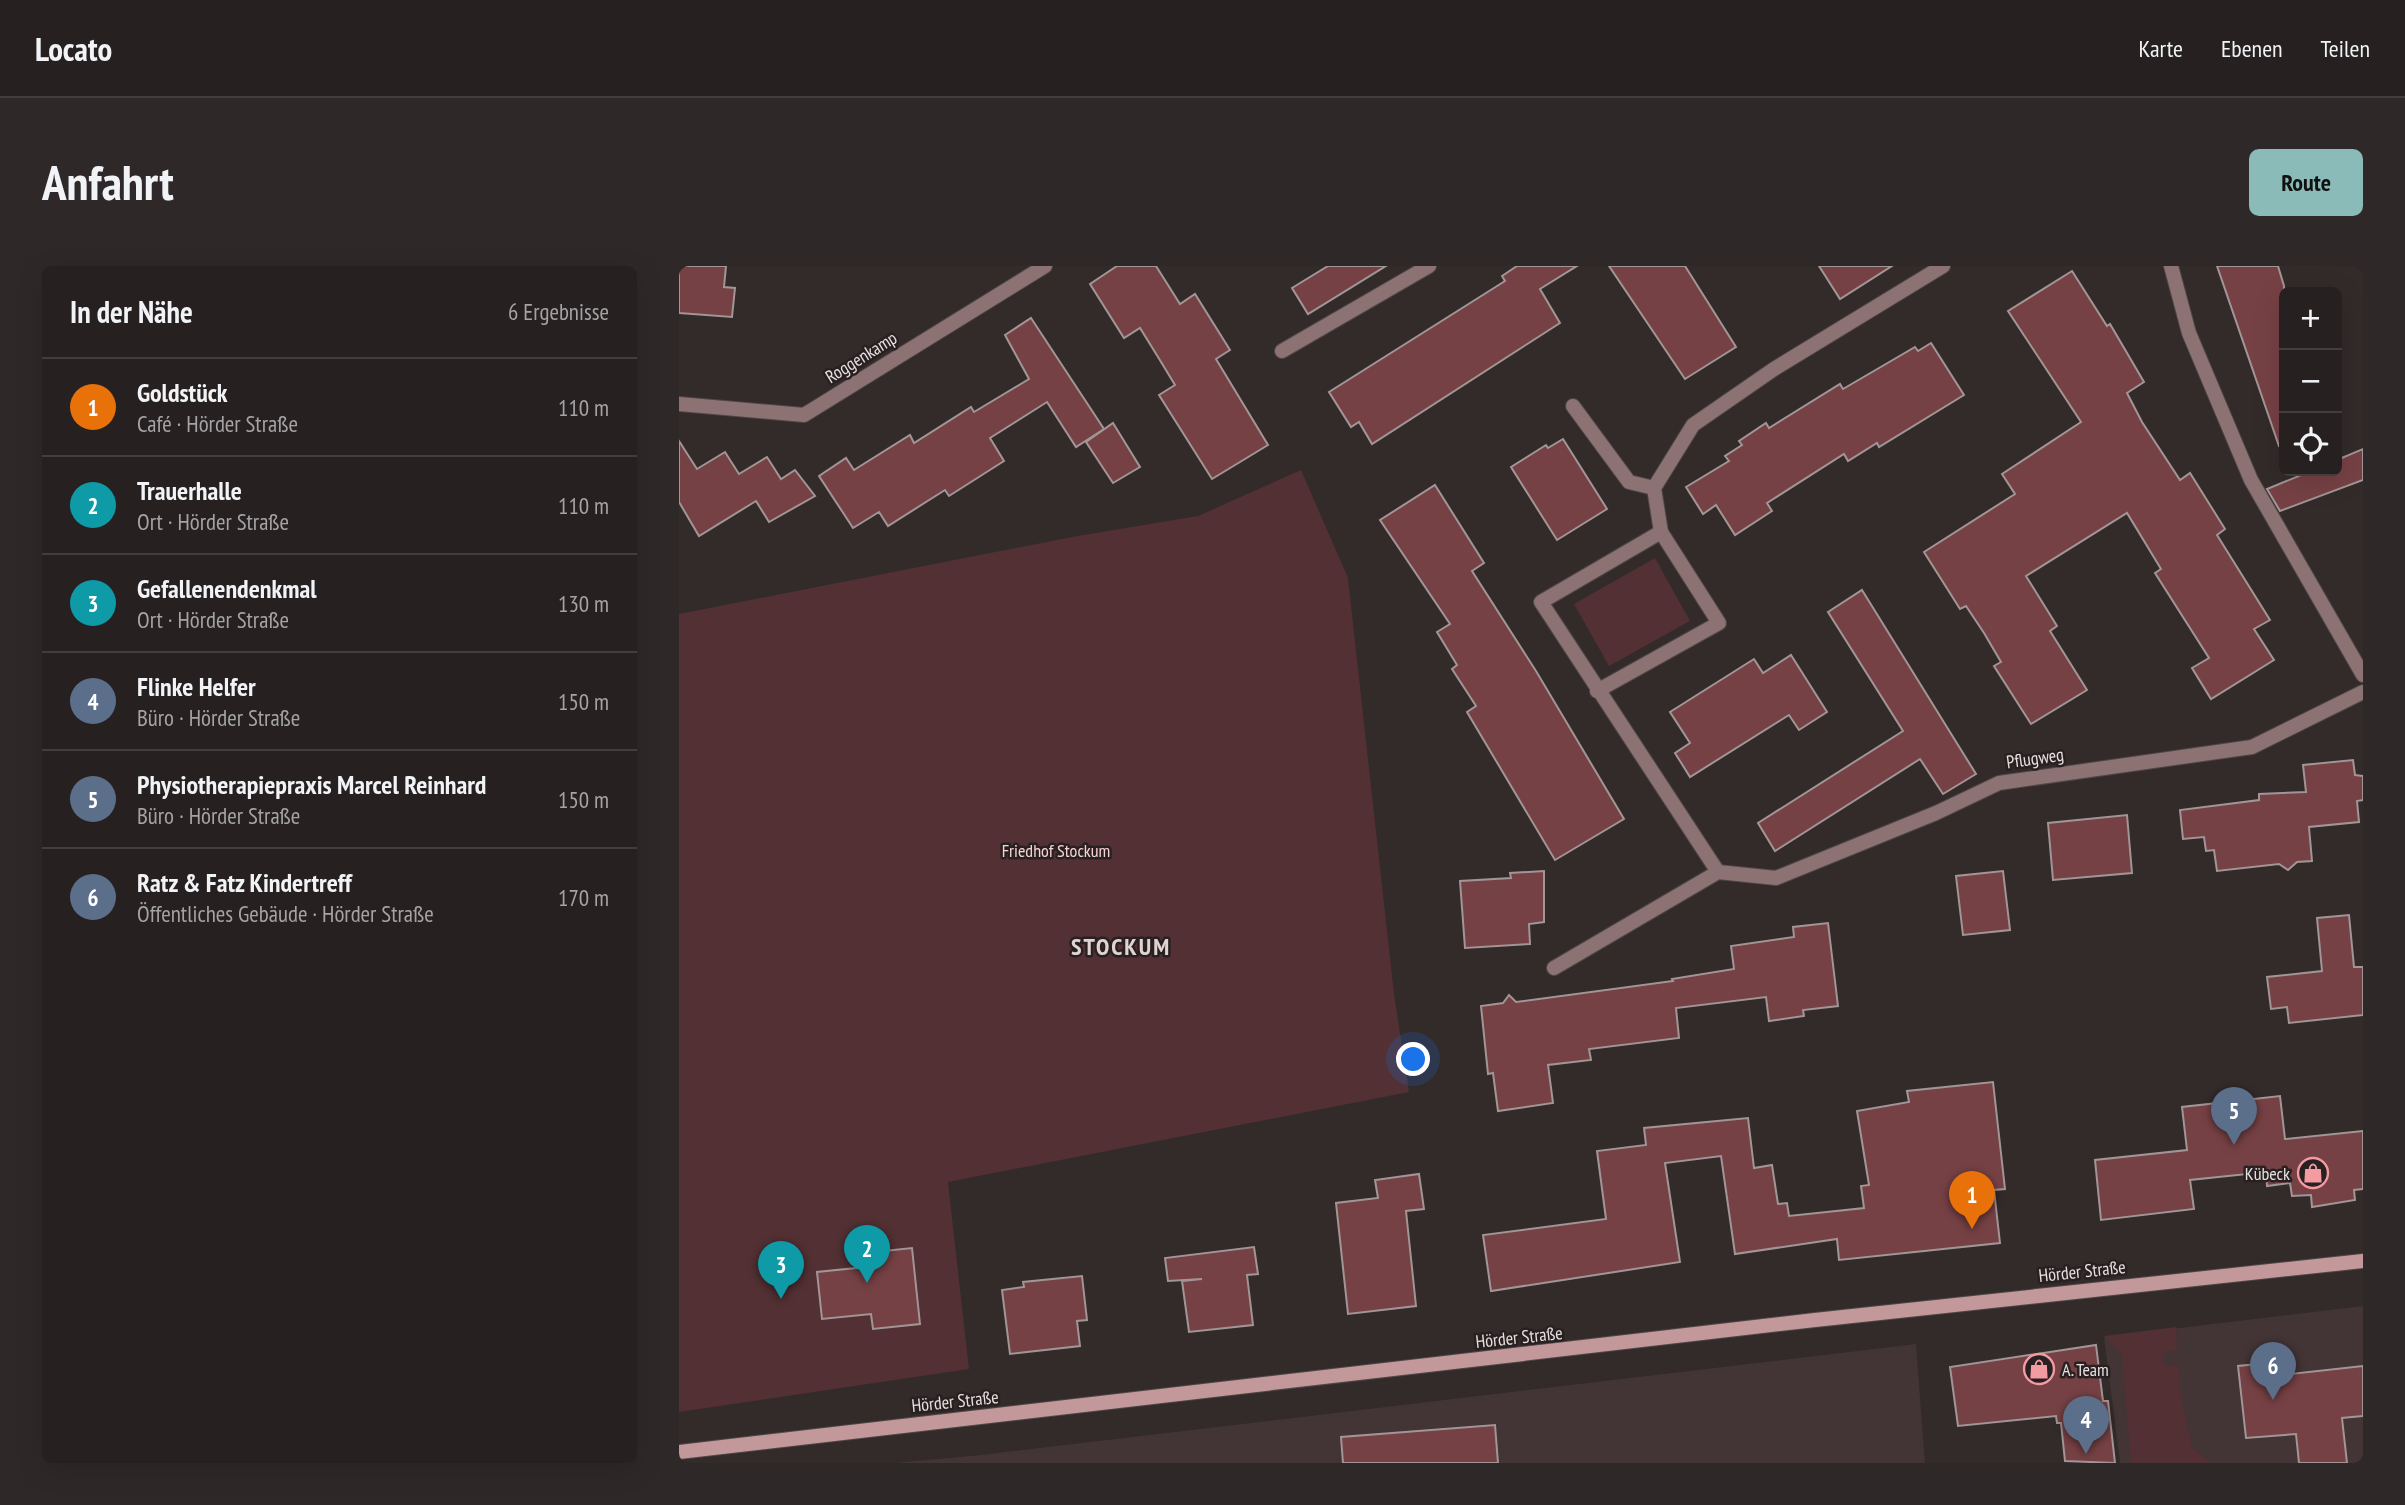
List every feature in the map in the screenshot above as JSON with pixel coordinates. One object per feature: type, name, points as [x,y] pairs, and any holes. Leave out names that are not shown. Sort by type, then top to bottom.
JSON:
[{"type":"main road","name":"Hörder Straße","points":[[679,1452],[2363,1261]]},
{"type":"street","name":"Roggenkamp","points":[[679,404],[804,415],[1045,266]]},
{"type":"street","points":[[1282,351],[1429,266]]},
{"type":"street","points":[[1597,691],[1719,623],[1661,532],[1654,488],[1693,425],[1774,369],[1943,266]]},
{"type":"street","points":[[2171,266],[2189,333],[2251,480],[2363,675]]},
{"type":"street","points":[[1573,406],[1629,482],[1654,488]]},
{"type":"street","points":[[1554,968],[1718,872],[1541,602],[1661,532]]},
{"type":"street","name":"Pflugweg","points":[[1718,872],[1776,878],[1936,813],[1999,783],[2252,747],[2363,692]]},
{"type":"shaded area","points":[[2363,1306],[2363,1463],[2120,1463],[2104,1337]]},
{"type":"shaded area","points":[[1916,1344],[1925,1463],[894,1463],[981,1455]]},
{"type":"green space","name":"Friedhof Stockum","points":[[1301,470],[1348,578],[1394,994],[1409,1092],[948,1182],[969,1369],[679,1412],[679,614],[1072,537],[1198,516]]},
{"type":"green space","points":[[1655,558],[1690,621],[1609,666],[1574,604]]},
{"type":"green space","points":[[2176,1327],[2177,1350],[2164,1353],[2165,1366],[2179,1366],[2181,1397],[2192,1448],[2211,1463],[2131,1463],[2122,1354],[2104,1336]]},
{"type":"building","points":[[679,266],[726,266],[724,287],[735,288],[732,317],[679,313]]},
{"type":"building","points":[[1117,266],[1156,266],[1180,304],[1195,294],[1230,350],[1216,359],[1268,445],[1212,479],[1159,395],[1175,385],[1140,328],[1124,338],[1090,284]]},
{"type":"building","points":[[1328,266],[1386,266],[1308,314],[1292,288]]},
{"type":"building","points":[[1517,266],[1577,266],[1540,289],[1560,323],[1372,444],[1359,422],[1351,427],[1329,392],[1505,281],[1502,276]]},
{"type":"building","points":[[1609,266],[1685,266],[1736,347],[1685,379]]},
{"type":"building","points":[[1819,266],[1892,266],[1840,299]]},
{"type":"building","points":[[2217,266],[2278,266],[2284,286],[2279,287],[2279,446]]},
{"type":"building","points":[[2072,271],[2107,326],[2110,324],[2144,382],[2127,393],[2142,422],[2180,480],[2190,473],[2225,529],[2217,535],[2270,620],[2254,629],[2274,660],[2211,699],[2192,668],[2209,658],[2155,573],[2161,569],[2127,513],[2026,576],[2057,626],[2050,631],[2087,690],[2031,724],[1994,666],[2001,662],[1984,633],[1966,606],[1960,609],[1924,552],[2015,494],[2002,474],[2081,422],[2008,311]]},
{"type":"building","points":[[1031,318],[1104,429],[1076,447],[1047,402],[990,438],[1004,461],[949,496],[945,490],[888,526],[879,512],[853,528],[819,476],[846,458],[854,470],[910,435],[914,443],[971,407],[974,412],[1029,379],[1005,335]]},
{"type":"building","points":[[1931,343],[1964,395],[1879,447],[1877,443],[1848,461],[1844,454],[1767,503],[1772,511],[1735,535],[1716,505],[1703,514],[1686,487],[1729,461],[1725,456],[1742,445],[1739,441],[1766,423],[1769,428],[1840,384],[1843,389],[1915,347],[1918,351]]},
{"type":"building","points":[[1113,423],[1140,467],[1113,483],[1086,442]]},
{"type":"building","points":[[1563,439],[1607,509],[1557,540],[1511,467],[1546,445],[1548,448]]},
{"type":"building","points":[[679,441],[697,469],[725,452],[739,474],[767,457],[781,479],[795,470],[815,496],[769,522],[756,501],[699,536],[679,502]]},
{"type":"building","points":[[2363,449],[2363,480],[2280,511],[2267,489],[2299,476],[2342,476],[2342,458]]},
{"type":"building","points":[[1435,485],[1484,563],[1472,571],[1536,671],[1624,819],[1555,860],[1467,712],[1476,706],[1452,669],[1457,665],[1437,632],[1450,624],[1380,520]]},
{"type":"building","points":[[1862,590],[1976,774],[1943,794],[1920,759],[1775,851],[1758,823],[1903,731],[1828,612]]},
{"type":"building","points":[[1791,655],[1827,712],[1799,730],[1789,715],[1690,777],[1675,753],[1690,743],[1670,712],[1754,659],[1763,673]]},
{"type":"building","points":[[2353,760],[2355,775],[2363,776],[2363,800],[2357,801],[2359,822],[2309,827],[2312,861],[2297,862],[2288,870],[2279,864],[2217,871],[2214,850],[2206,851],[2204,837],[2183,839],[2180,810],[2259,800],[2259,794],[2306,792],[2303,765]]},
{"type":"building","points":[[2127,815],[2132,873],[2053,880],[2048,823]]},
{"type":"building","points":[[1544,871],[1544,922],[1529,924],[1530,944],[1465,948],[1460,881],[1511,878],[1510,873]]},
{"type":"building","points":[[2003,871],[2010,930],[1963,935],[1956,876]]},
{"type":"building","points":[[2349,915],[2354,967],[2363,967],[2363,1015],[2289,1023],[2287,1007],[2271,1009],[2267,977],[2322,971],[2317,918]]},
{"type":"building","points":[[1828,923],[1838,1006],[1803,1010],[1804,1016],[1769,1021],[1766,997],[1676,1008],[1679,1038],[1589,1049],[1591,1060],[1548,1065],[1553,1103],[1498,1111],[1493,1073],[1488,1074],[1481,1006],[1503,1003],[1509,995],[1516,1002],[1673,981],[1672,979],[1734,969],[1731,946],[1794,937],[1793,927]]},
{"type":"building","points":[[1993,1082],[2005,1189],[1994,1190],[2000,1243],[1839,1260],[1837,1239],[1735,1254],[1721,1156],[1665,1163],[1680,1262],[1491,1291],[1483,1235],[1606,1219],[1597,1151],[1646,1145],[1644,1128],[1748,1118],[1754,1168],[1772,1165],[1778,1204],[1787,1203],[1789,1216],[1864,1208],[1861,1186],[1869,1185],[1857,1111],[1909,1102],[1907,1091]]},
{"type":"building","points":[[2280,1096],[2285,1139],[2363,1131],[2363,1189],[2354,1190],[2355,1200],[2312,1207],[2311,1195],[2292,1196],[2290,1183],[2267,1186],[2266,1172],[2190,1180],[2194,1209],[2101,1220],[2095,1160],[2187,1150],[2182,1107]]},
{"type":"building","points":[[1419,1174],[1424,1209],[1406,1211],[1416,1306],[1348,1314],[1336,1203],[1378,1198],[1375,1180]]},
{"type":"building","points":[[1254,1247],[1258,1274],[1247,1275],[1253,1325],[1189,1332],[1182,1281],[1202,1279],[1168,1281],[1165,1258]]},
{"type":"building","points":[[912,1248],[920,1324],[873,1329],[871,1314],[822,1319],[817,1272],[866,1267],[865,1253]]},
{"type":"building","points":[[1082,1276],[1087,1320],[1077,1321],[1080,1346],[1010,1354],[1002,1290],[1024,1287],[1023,1282]]},
{"type":"building","points":[[2096,1345],[2103,1401],[2108,1401],[2115,1463],[2065,1461],[2061,1423],[2057,1423],[2056,1416],[1958,1426],[1950,1367]]},
{"type":"building","points":[[2289,1361],[2291,1374],[2363,1366],[2363,1416],[2342,1418],[2347,1463],[2299,1463],[2296,1434],[2246,1438],[2238,1366]]},
{"type":"building","points":[[1495,1425],[1498,1463],[1343,1463],[1341,1437]]},
{"type":"place","name":"Physiotherapiepraxis Marcel Reinhard","points":[[2234,1145]]},
{"type":"place","name":"Kübeck","points":[[2313,1173]]},
{"type":"place","name":"Goldstück","points":[[1972,1229]]},
{"type":"place","name":"Trauerhalle","points":[[867,1283]]},
{"type":"place","name":"Gefallenendenkmal","points":[[781,1299]]},
{"type":"place","name":"A. Team","points":[[2039,1369]]},
{"type":"place","name":"Ratz & Fatz Kindertreff","points":[[2273,1400]]},
{"type":"place","name":"Flinke Helfer","points":[[2086,1454]]},
{"type":"district","name":"STOCKUM","points":[[1121,946]]}]
